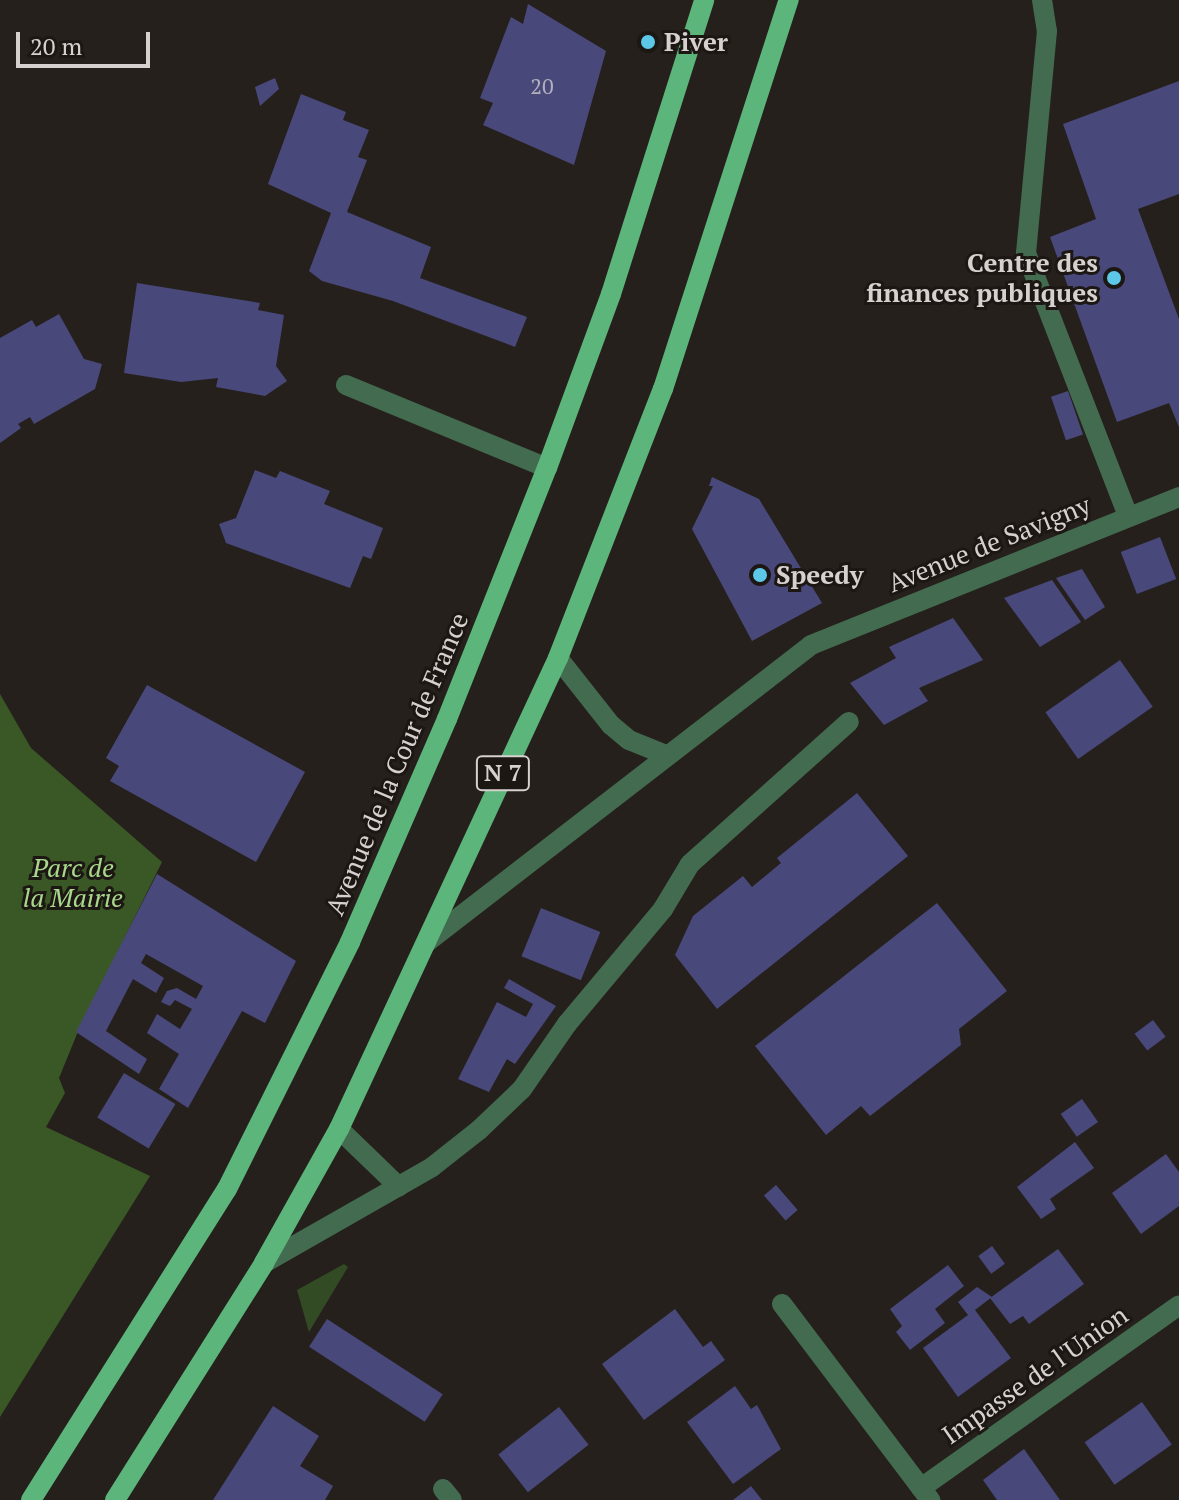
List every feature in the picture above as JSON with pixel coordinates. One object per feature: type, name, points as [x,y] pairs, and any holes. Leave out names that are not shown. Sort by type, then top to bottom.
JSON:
[{"type":"main road","name":"Avenue de la Cour de France","points":[[31,1500],[227,1189],[281,1087],[447,719],[547,468],[611,294],[704,0]]},
{"type":"main road","name":"N 7","points":[[115,1500],[264,1263],[339,1129],[558,658],[663,389],[789,0]]},
{"type":"street","points":[[1042,0],[1047,31],[1026,253],[1128,516]]},
{"type":"street","points":[[346,385],[547,468]]},
{"type":"street","name":"Avenue de Savigny","points":[[666,755],[811,645],[1179,497]]},
{"type":"street","points":[[427,942],[666,755],[629,740],[611,725],[558,658]]},
{"type":"street","points":[[264,1263],[399,1187],[479,1130],[522,1089],[626,949],[663,909],[690,864],[849,722]]},
{"type":"street","points":[[339,1129],[399,1187]]},
{"type":"street","points":[[782,1304],[926,1494]]},
{"type":"street","name":"Impasse de l'Union","points":[[926,1494],[1179,1305]]},
{"type":"green space","name":"Parc de la Mairie","points":[[0,694],[31,748],[162,862],[77,1034],[59,1078],[65,1093],[46,1127],[150,1176],[0,1417]]},
{"type":"green space","points":[[344,1264],[348,1267],[309,1332],[297,1290]]},
{"type":"building","points":[[528,4],[606,51],[574,165],[483,125],[493,103],[480,98],[511,17],[523,24]]},
{"type":"building","points":[[275,78],[279,89],[260,106],[255,87]]},
{"type":"building","name":"Centre des finances publiques","points":[[1179,81],[1179,194],[1138,209],[1179,319],[1179,427],[1169,403],[1117,422],[1050,237],[1096,219],[1063,124]]},
{"type":"building","points":[[301,94],[346,112],[343,120],[369,130],[358,157],[367,160],[347,212],[431,247],[420,278],[527,317],[515,347],[393,301],[322,281],[309,271],[331,213],[268,184]]},
{"type":"building","points":[[137,283],[260,303],[258,310],[284,315],[276,366],[287,381],[265,396],[216,387],[218,378],[181,382],[124,373]]},
{"type":"building","points":[[59,314],[84,359],[102,364],[95,389],[34,424],[30,417],[18,424],[21,428],[0,443],[0,338],[32,320],[36,327]]},
{"type":"building","points":[[1068,391],[1083,434],[1066,440],[1051,397]]},
{"type":"building","points":[[255,470],[276,478],[280,471],[330,491],[324,504],[383,528],[371,559],[363,556],[350,588],[226,543],[219,524],[236,518]]},
{"type":"building","name":"Speedy","points":[[712,477],[759,499],[822,603],[752,641],[692,529],[713,486],[709,486]]},
{"type":"building","points":[[1160,537],[1176,579],[1137,594],[1121,552]]},
{"type":"building","points":[[1082,569],[1105,607],[1085,620],[1056,578]]},
{"type":"building","points":[[1052,580],[1081,622],[1040,647],[1004,598]]},
{"type":"building","points":[[953,618],[983,660],[919,688],[928,701],[884,725],[850,683],[896,658],[889,647]]},
{"type":"building","points":[[1120,660],[1153,707],[1078,759],[1045,712]]},
{"type":"building","points":[[147,685],[305,772],[256,862],[110,781],[119,766],[106,758]]},
{"type":"building","points":[[857,793],[908,856],[717,1009],[675,955],[693,916],[743,876],[752,887],[781,863],[777,858]]},
{"type":"building","points":[[157,874],[296,961],[265,1023],[242,1011],[188,1108],[159,1089],[179,1054],[147,1033],[157,1014],[180,1029],[192,1009],[175,1000],[170,1006],[161,1002],[167,991],[177,988],[196,999],[203,986],[146,954],[141,963],[164,978],[156,993],[133,979],[106,1031],[147,1059],[139,1074],[76,1032]]},
{"type":"building","points":[[937,903],[1007,991],[959,1029],[961,1045],[870,1116],[861,1106],[826,1135],[755,1046]]},
{"type":"building","points":[[541,908],[600,932],[581,980],[522,956]]},
{"type":"building","points":[[509,979],[556,1006],[515,1064],[507,1059],[489,1092],[458,1079],[497,1002],[526,1017],[533,1004],[504,988]]},
{"type":"building","points":[[1153,1020],[1166,1037],[1147,1051],[1135,1034]]},
{"type":"building","points":[[124,1073],[175,1104],[149,1148],[97,1118]]},
{"type":"building","points":[[1082,1099],[1098,1122],[1077,1137],[1061,1114]]},
{"type":"building","points":[[1075,1142],[1094,1168],[1050,1199],[1056,1209],[1041,1219],[1017,1187]]},
{"type":"building","points":[[1166,1154],[1179,1172],[1179,1206],[1141,1234],[1112,1193]]},
{"type":"building","points":[[776,1185],[798,1210],[786,1220],[764,1195]]},
{"type":"building","points":[[992,1246],[1005,1264],[991,1274],[978,1256]]},
{"type":"building","points":[[1058,1249],[1084,1284],[1029,1324],[1023,1316],[1010,1324],[990,1298]]},
{"type":"building","points":[[948,1265],[964,1286],[935,1309],[945,1323],[910,1350],[896,1332],[902,1326],[890,1309]]},
{"type":"building","points":[[977,1287],[992,1297],[975,1310],[1011,1358],[958,1397],[923,1348],[968,1315],[958,1302]]},
{"type":"building","points":[[675,1309],[703,1347],[711,1341],[725,1360],[644,1420],[602,1364]]},
{"type":"building","points":[[327,1319],[443,1394],[425,1422],[309,1347]]},
{"type":"building","points":[[735,1386],[751,1409],[757,1405],[781,1449],[733,1484],[687,1422]]},
{"type":"building","points":[[1142,1402],[1172,1445],[1114,1485],[1085,1442]]},
{"type":"building","points":[[273,1406],[319,1436],[300,1466],[333,1486],[325,1500],[213,1500]]},
{"type":"building","points":[[559,1407],[589,1445],[528,1492],[498,1454]]},
{"type":"building","points":[[1024,1449],[1060,1500],[997,1500],[983,1480]]},
{"type":"building","points":[[751,1486],[762,1500],[733,1500]]},
{"type":"place","name":"Piver","points":[[648,42]]},
{"type":"place","name":"Centre des finances publiques","points":[[1114,278]]},
{"type":"place","name":"Speedy","points":[[760,575]]}]
